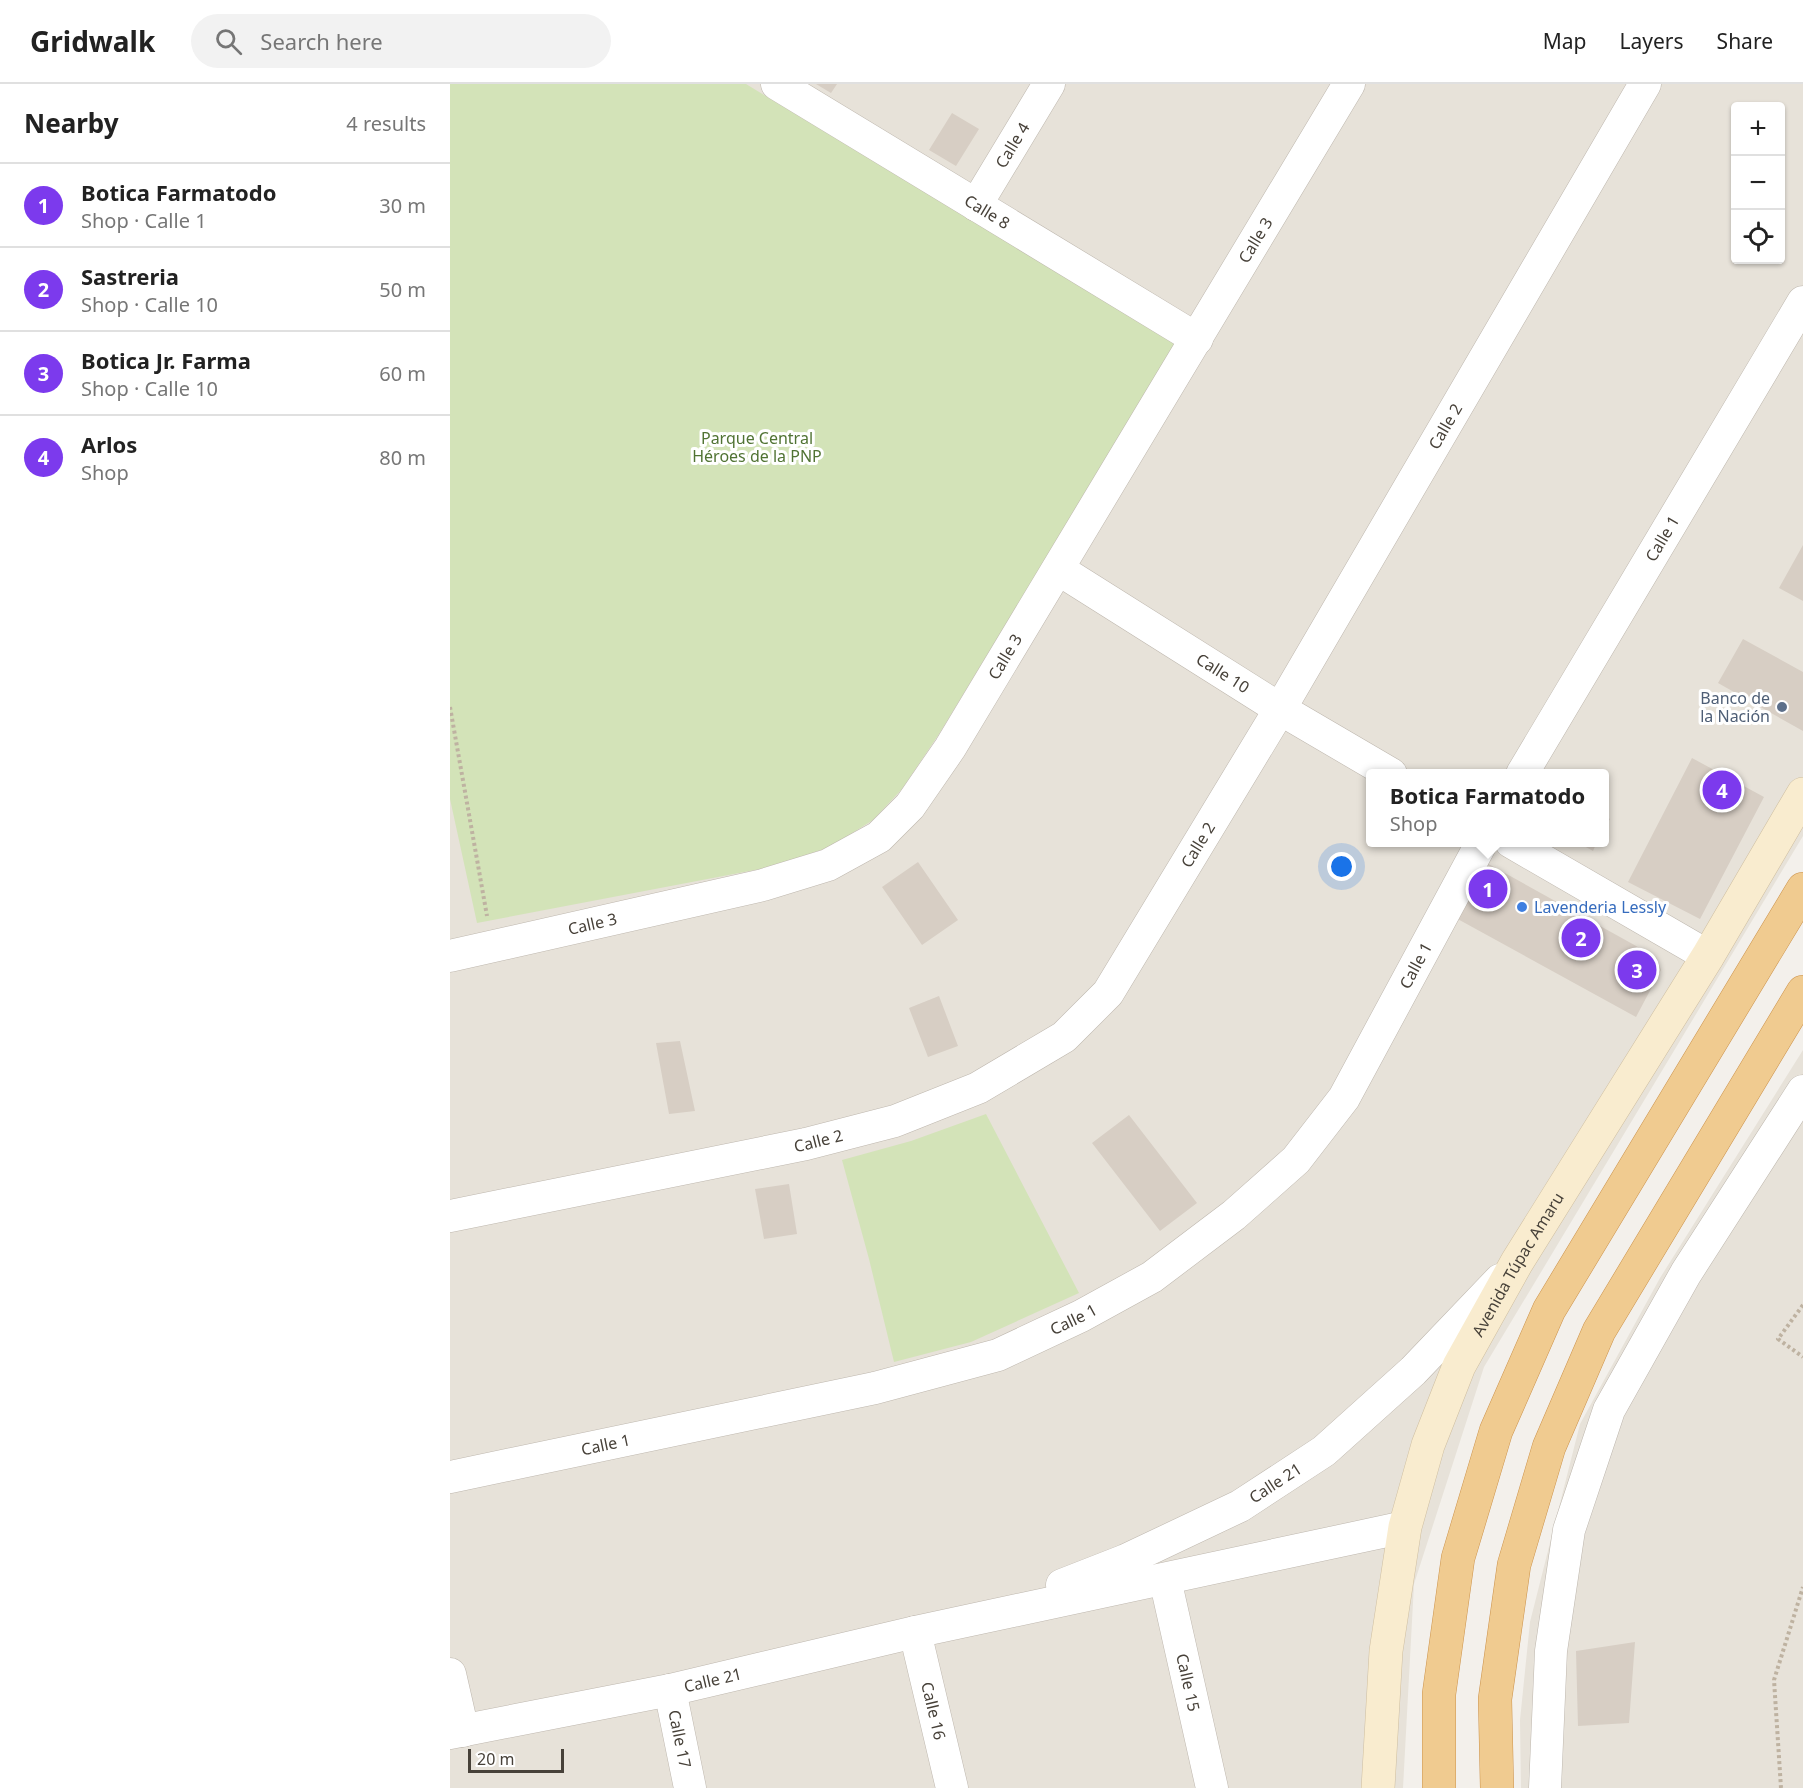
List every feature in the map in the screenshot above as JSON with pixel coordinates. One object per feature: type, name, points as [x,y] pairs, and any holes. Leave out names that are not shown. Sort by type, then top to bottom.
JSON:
[{"type":"highway","points":[[1438,1788],[1439,1694],[1458,1558],[1496,1431],[1549,1310],[1803,889]]},
{"type":"highway","points":[[1497,1788],[1495,1699],[1514,1565],[1549,1447],[1599,1331],[1803,992]]},
{"type":"main road","name":"Avenida Túpac Amaru","points":[[1378,1788],[1386,1651],[1405,1527],[1428,1445],[1459,1366],[1517,1262],[1708,956],[1803,794]]},
{"type":"street","name":"Calle 8","points":[[777,84],[1197,339]]},
{"type":"street","name":"Calle 4","points":[[976,205],[1049,84]]},
{"type":"street","name":"Calle 3","points":[[450,956],[763,885],[828,865],[879,837],[910,806],[950,748],[1348,84]]},
{"type":"street","name":"Calle 2","points":[[450,1216],[806,1144],[895,1121],[978,1088],[1064,1037],[1108,993],[1280,709],[1645,84]]},
{"type":"street","name":"Calle 1","points":[[1525,769],[1803,302]]},
{"type":"street","name":"Calle 10","points":[[1058,569],[1280,709],[1382,769]]},
{"type":"street","name":"Calle 1","points":[[450,1477],[875,1388],[998,1355],[1082,1316],[1152,1277],[1234,1215],[1296,1160],[1344,1098],[1480,847]]},
{"type":"street","points":[[1518,847],[1708,956]]},
{"type":"street","points":[[1545,1788],[1551,1651],[1569,1530],[1609,1410],[1686,1273],[1803,1091]]},
{"type":"street","name":"Calle 21","points":[[976,1619],[1126,1560],[1240,1506],[1324,1451],[1413,1371],[1517,1262]]},
{"type":"street","name":"Calle 21","points":[[456,1732],[670,1690],[915,1632],[1405,1527]]},
{"type":"street","name":"Calle 15","points":[[1164,1579],[1212,1788]]},
{"type":"street","name":"Calle 16","points":[[915,1632],[952,1788]]},
{"type":"street","points":[[450,1674],[456,1732]]},
{"type":"street","name":"Calle 17","points":[[670,1690],[690,1788]]},
{"type":"path","points":[[450,707],[493,946]]},
{"type":"path","points":[[1803,1305],[1778,1339],[1803,1357]]},
{"type":"path","points":[[1781,1788],[1774,1680],[1803,1587]]},
{"type":"shaded area","points":[[450,84],[1803,84],[1803,836],[1484,1367],[1414,1584],[1403,1788],[450,1788]]},
{"type":"shaded area","points":[[1803,1050],[1803,1788],[1521,1788],[1520,1720],[1530,1622],[1580,1424],[1660,1278]]},
{"type":"green space","name":"Parque Central Héroes de la PNP","points":[[450,84],[746,84],[1176,344],[939,734],[902,789],[873,820],[830,847],[770,867],[477,923],[450,799]]},
{"type":"green space","points":[[986,1114],[1079,1293],[971,1342],[894,1362],[842,1160],[911,1141]]},
{"type":"building","points":[[816,84],[837,84],[831,93]]},
{"type":"building","points":[[952,113],[979,129],[956,166],[929,150]]},
{"type":"building","points":[[1803,545],[1803,601],[1779,588]]},
{"type":"building","name":"Banco de la Nación","points":[[1743,639],[1803,672],[1803,731],[1718,683]]},
{"type":"building","points":[[1692,758],[1764,797],[1700,919],[1628,882]]},
{"type":"building","points":[[918,862],[958,920],[922,945],[882,887]]},
{"type":"building","points":[[1485,862],[1656,957],[1661,970],[1636,1017],[1454,917]]},
{"type":"building","points":[[939,996],[958,1046],[928,1057],[909,1008]]},
{"type":"building","points":[[680,1041],[695,1111],[669,1114],[656,1043]]},
{"type":"building","points":[[1129,1115],[1197,1203],[1160,1231],[1092,1143]]},
{"type":"building","points":[[789,1184],[797,1234],[764,1239],[755,1189]]},
{"type":"building","points":[[1635,1642],[1629,1723],[1578,1726],[1576,1651]]},
{"type":"place","name":"Banco de la Nación","points":[[1782,707]]},
{"type":"place","name":"Arlos","points":[[1722,790]]},
{"type":"place","name":"Botica Farmatodo","points":[[1488,889]]},
{"type":"place","name":"Lavenderia Lessly","points":[[1522,907]]},
{"type":"place","name":"Sastreria","points":[[1581,938]]},
{"type":"place","name":"Botica Jr. Farma","points":[[1637,970]]}]
